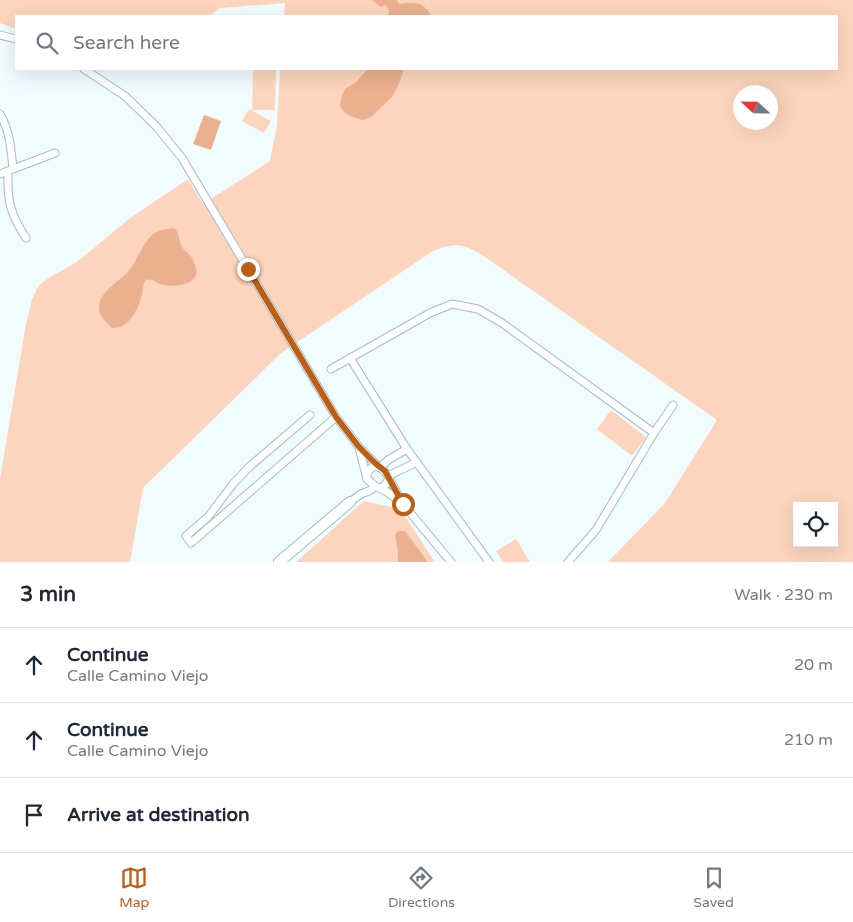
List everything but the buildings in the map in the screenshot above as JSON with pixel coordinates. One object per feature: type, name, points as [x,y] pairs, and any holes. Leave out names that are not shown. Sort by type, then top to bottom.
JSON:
[{"type":"street","points":[[0,35],[15,39]]},
{"type":"street","points":[[86,70],[125,96],[156,126],[182,158],[336,417],[359,447],[385,471],[403,504],[451,562]]},
{"type":"street","points":[[0,114],[10,137],[8,198],[16,222],[26,238]]},
{"type":"street","points":[[0,174],[55,153]]},
{"type":"street","points":[[331,370],[430,313],[452,304],[478,310],[502,323],[654,433]]},
{"type":"street","points":[[350,358],[408,450],[489,562]]},
{"type":"street","points":[[568,562],[596,530],[673,405]]},
{"type":"street","points":[[310,415],[249,467],[233,484],[208,517],[186,536],[191,543],[336,417]]},
{"type":"street","points":[[359,447],[367,478],[403,504]]},
{"type":"street","points":[[350,502],[367,478],[371,468],[380,467],[388,460],[408,450]]},
{"type":"street","points":[[388,477],[417,462]]},
{"type":"street","points":[[279,562],[361,494],[377,487],[384,487],[388,482],[388,477]]},
{"type":"shaded area","points":[[0,0],[853,0],[853,562],[608,562],[665,503],[717,420],[485,257],[471,249],[454,245],[433,251],[281,353],[143,488],[130,562],[0,562],[0,479],[26,324],[32,299],[39,285],[77,262],[129,219],[188,179],[203,204],[270,161],[277,125],[280,70],[838,70],[838,15],[284,15],[285,3],[220,8],[210,15],[15,15],[15,29],[0,23]]},
{"type":"shaded area","points":[[372,0],[397,0],[399,4],[418,4],[425,8],[430,15],[388,15],[389,10],[386,5],[381,7]]},
{"type":"shaded area","points":[[253,70],[276,70],[275,110],[252,110]]},
{"type":"shaded area","points":[[367,70],[404,70],[392,97],[371,117],[362,120],[345,113],[340,106],[342,95],[346,88],[355,83]]},
{"type":"shaded area","points":[[249,109],[271,121],[264,133],[242,121]]},
{"type":"shaded area","points":[[204,115],[221,121],[211,150],[193,144]]},
{"type":"shaded area","points":[[174,228],[182,247],[193,260],[196,275],[190,282],[174,286],[146,280],[142,295],[132,317],[123,325],[112,328],[100,312],[99,306],[102,297],[130,270],[152,235],[165,229]]},
{"type":"shaded area","points":[[611,410],[646,437],[632,456],[597,429]]},
{"type":"shaded area","points":[[364,501],[400,509],[435,562],[296,562]]},
{"type":"shaded area","points":[[398,531],[405,531],[428,562],[398,562],[395,535]]},
{"type":"shaded area","points":[[516,539],[530,562],[503,562],[496,551]]},
{"type":"route","points":[[248,269],[336,417],[359,447],[385,471],[403,504]]}]
